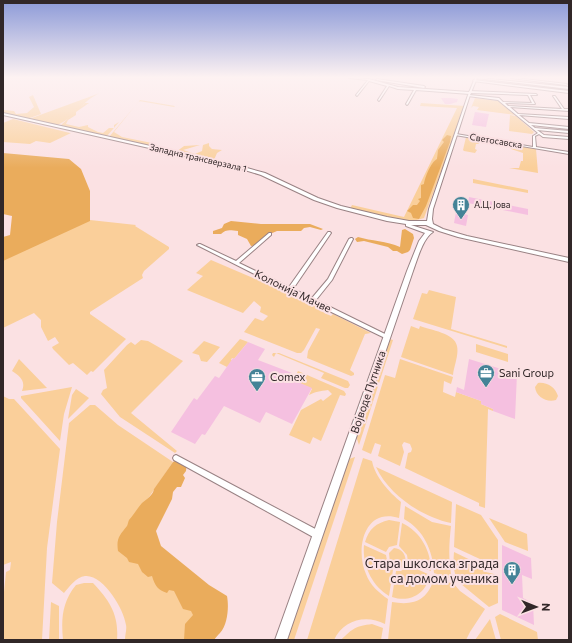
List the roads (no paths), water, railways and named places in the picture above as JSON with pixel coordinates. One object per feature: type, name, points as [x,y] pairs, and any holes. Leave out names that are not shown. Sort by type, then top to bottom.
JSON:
[{"type":"main road","name":"Војводе Путника","points":[[418,248],[430,229],[429,219],[431,209],[465,108]]},
{"type":"main road","name":"Западна трансверзала 1","points":[[3,114],[239,167],[263,174],[339,207],[419,226]]},
{"type":"main road","name":"Војводе Путника","points":[[281,640],[418,248],[420,235],[419,226],[431,209]]},
{"type":"main road","points":[[419,226],[569,260]]},
{"type":"main road","points":[[419,226],[430,229]]},
{"type":"street","points":[[511,108],[543,136],[569,138]]},
{"type":"street","points":[[536,108],[569,110]]},
{"type":"street","points":[[518,114],[569,118]]},
{"type":"street","points":[[529,124],[569,128]]},
{"type":"street","points":[[535,129],[569,132]]},
{"type":"street","name":"Светосавска","points":[[535,148],[534,136],[539,133]]},
{"type":"street","name":"Светосавска","points":[[456,135],[569,153]]},
{"type":"street","points":[[290,290],[329,233]]},
{"type":"street","points":[[238,263],[270,234]]},
{"type":"street","points":[[313,301],[330,280],[351,239]]},
{"type":"street","name":"Колонија Мачве","points":[[199,245],[387,337]]},
{"type":"street","points":[[176,458],[318,536]]},
{"type":"place","name":"А.Ц. Јова","points":[[461,220]]},
{"type":"place","name":"Sani Group","points":[[486,388]]},
{"type":"place","name":"Comex","points":[[257,392]]},
{"type":"place","name":"Стара школска зграда са домом ученика","points":[[512,585]]}]
